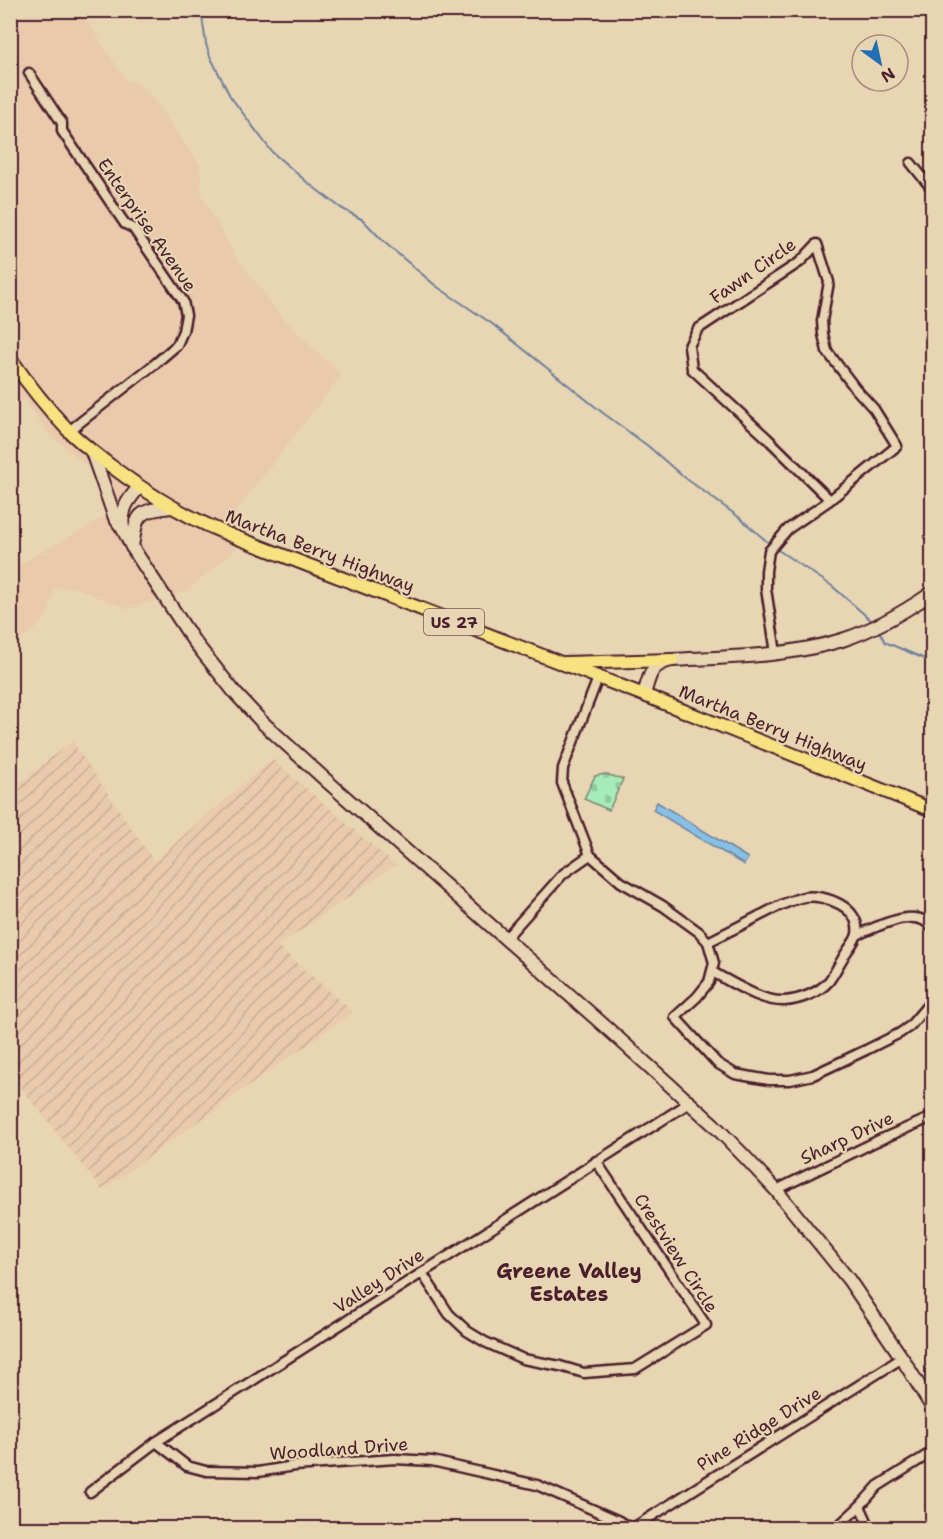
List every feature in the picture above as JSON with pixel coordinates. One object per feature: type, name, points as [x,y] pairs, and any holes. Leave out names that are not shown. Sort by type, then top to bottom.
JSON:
[{"type":"main road","name":"Martha Berry Highway","points":[[10,358],[39,397],[69,431],[93,452],[171,507],[209,527],[644,695],[933,810]]},
{"type":"main road","points":[[93,452],[132,547],[193,640],[236,694],[262,722],[385,833],[714,1125],[776,1190],[849,1280],[933,1407]]},
{"type":"main road","points":[[118,516],[139,486]]},
{"type":"main road","points":[[132,547],[136,524],[141,515],[150,510],[171,507]]},
{"type":"main road","points":[[559,663],[672,660],[776,653],[820,646],[866,631],[933,593]]},
{"type":"main road","points":[[644,695],[653,669],[672,660]]},
{"type":"street","name":"Enterprise Avenue","points":[[29,73],[62,123],[62,131],[125,224],[132,228],[183,302],[186,315],[177,345],[69,431]]},
{"type":"street","points":[[911,163],[933,189]]},
{"type":"street","name":"Fawn Circle","points":[[776,653],[766,589],[769,551],[788,530],[830,500],[897,446],[874,409],[827,351],[822,321],[829,282],[817,244],[800,262],[698,328],[689,346],[692,369],[830,500]]},
{"type":"street","points":[[598,678],[563,768],[562,783],[590,855],[621,882],[663,906],[699,932],[708,942],[714,963],[709,982],[697,998],[675,1017],[717,1063],[735,1074],[769,1080],[790,1080],[813,1074],[900,1033],[910,1026],[933,1000]]},
{"type":"street","points":[[505,939],[563,874],[590,855]]},
{"type":"street","points":[[708,942],[784,904],[804,897],[830,899],[842,905],[852,915],[856,925],[857,935],[828,982],[802,997],[783,1001],[765,999],[712,972]]},
{"type":"street","points":[[857,935],[899,919],[917,918],[930,924],[933,928]]},
{"type":"street","name":"Valley Drive","points":[[90,1492],[156,1442],[689,1103]]},
{"type":"street","name":"Sharp Drive","points":[[776,1190],[877,1141],[933,1118]]},
{"type":"street","name":"Crestview Circle","points":[[422,1273],[449,1314],[467,1331],[485,1342],[524,1359],[584,1373],[635,1369],[706,1325],[596,1161]]},
{"type":"street","name":"Pine Ridge Drive","points":[[631,1528],[902,1358]]},
{"type":"street","name":"Woodland Drive","points":[[156,1442],[187,1466],[206,1471],[258,1472],[294,1466],[396,1459],[432,1461],[537,1485],[631,1528]]},
{"type":"street","points":[[836,1528],[878,1486],[933,1452]]},
{"type":"street","points":[[860,1506],[870,1528]]},
{"type":"shaded area","points":[[11,11],[81,11],[125,79],[139,84],[152,97],[200,165],[202,196],[237,258],[281,316],[341,375],[227,523],[254,534],[187,591],[128,609],[76,588],[55,588],[47,616],[34,630],[11,647],[11,569],[106,516],[93,478],[84,463],[50,435],[24,399],[11,409]]},
{"type":"shaded area","points":[[72,741],[154,861],[272,759],[395,865],[278,946],[353,1012],[102,1190],[11,1075],[11,790]]},
{"type":"green space","points":[[605,774],[623,779],[609,810],[584,799],[595,776]]},
{"type":"water","points":[[657,802],[748,858],[744,865],[653,810]]},
{"type":"waterway","points":[[201,10],[210,56],[230,96],[272,152],[341,208],[363,220],[384,242],[436,286],[491,323],[648,446],[680,474],[740,518],[771,545]]},
{"type":"waterway","points":[[775,548],[832,586],[873,622]]},
{"type":"waterway","points":[[879,631],[885,642],[932,662]]},
{"type":"district","name":"Greene Valley Estates","points":[[569,1282]]}]
